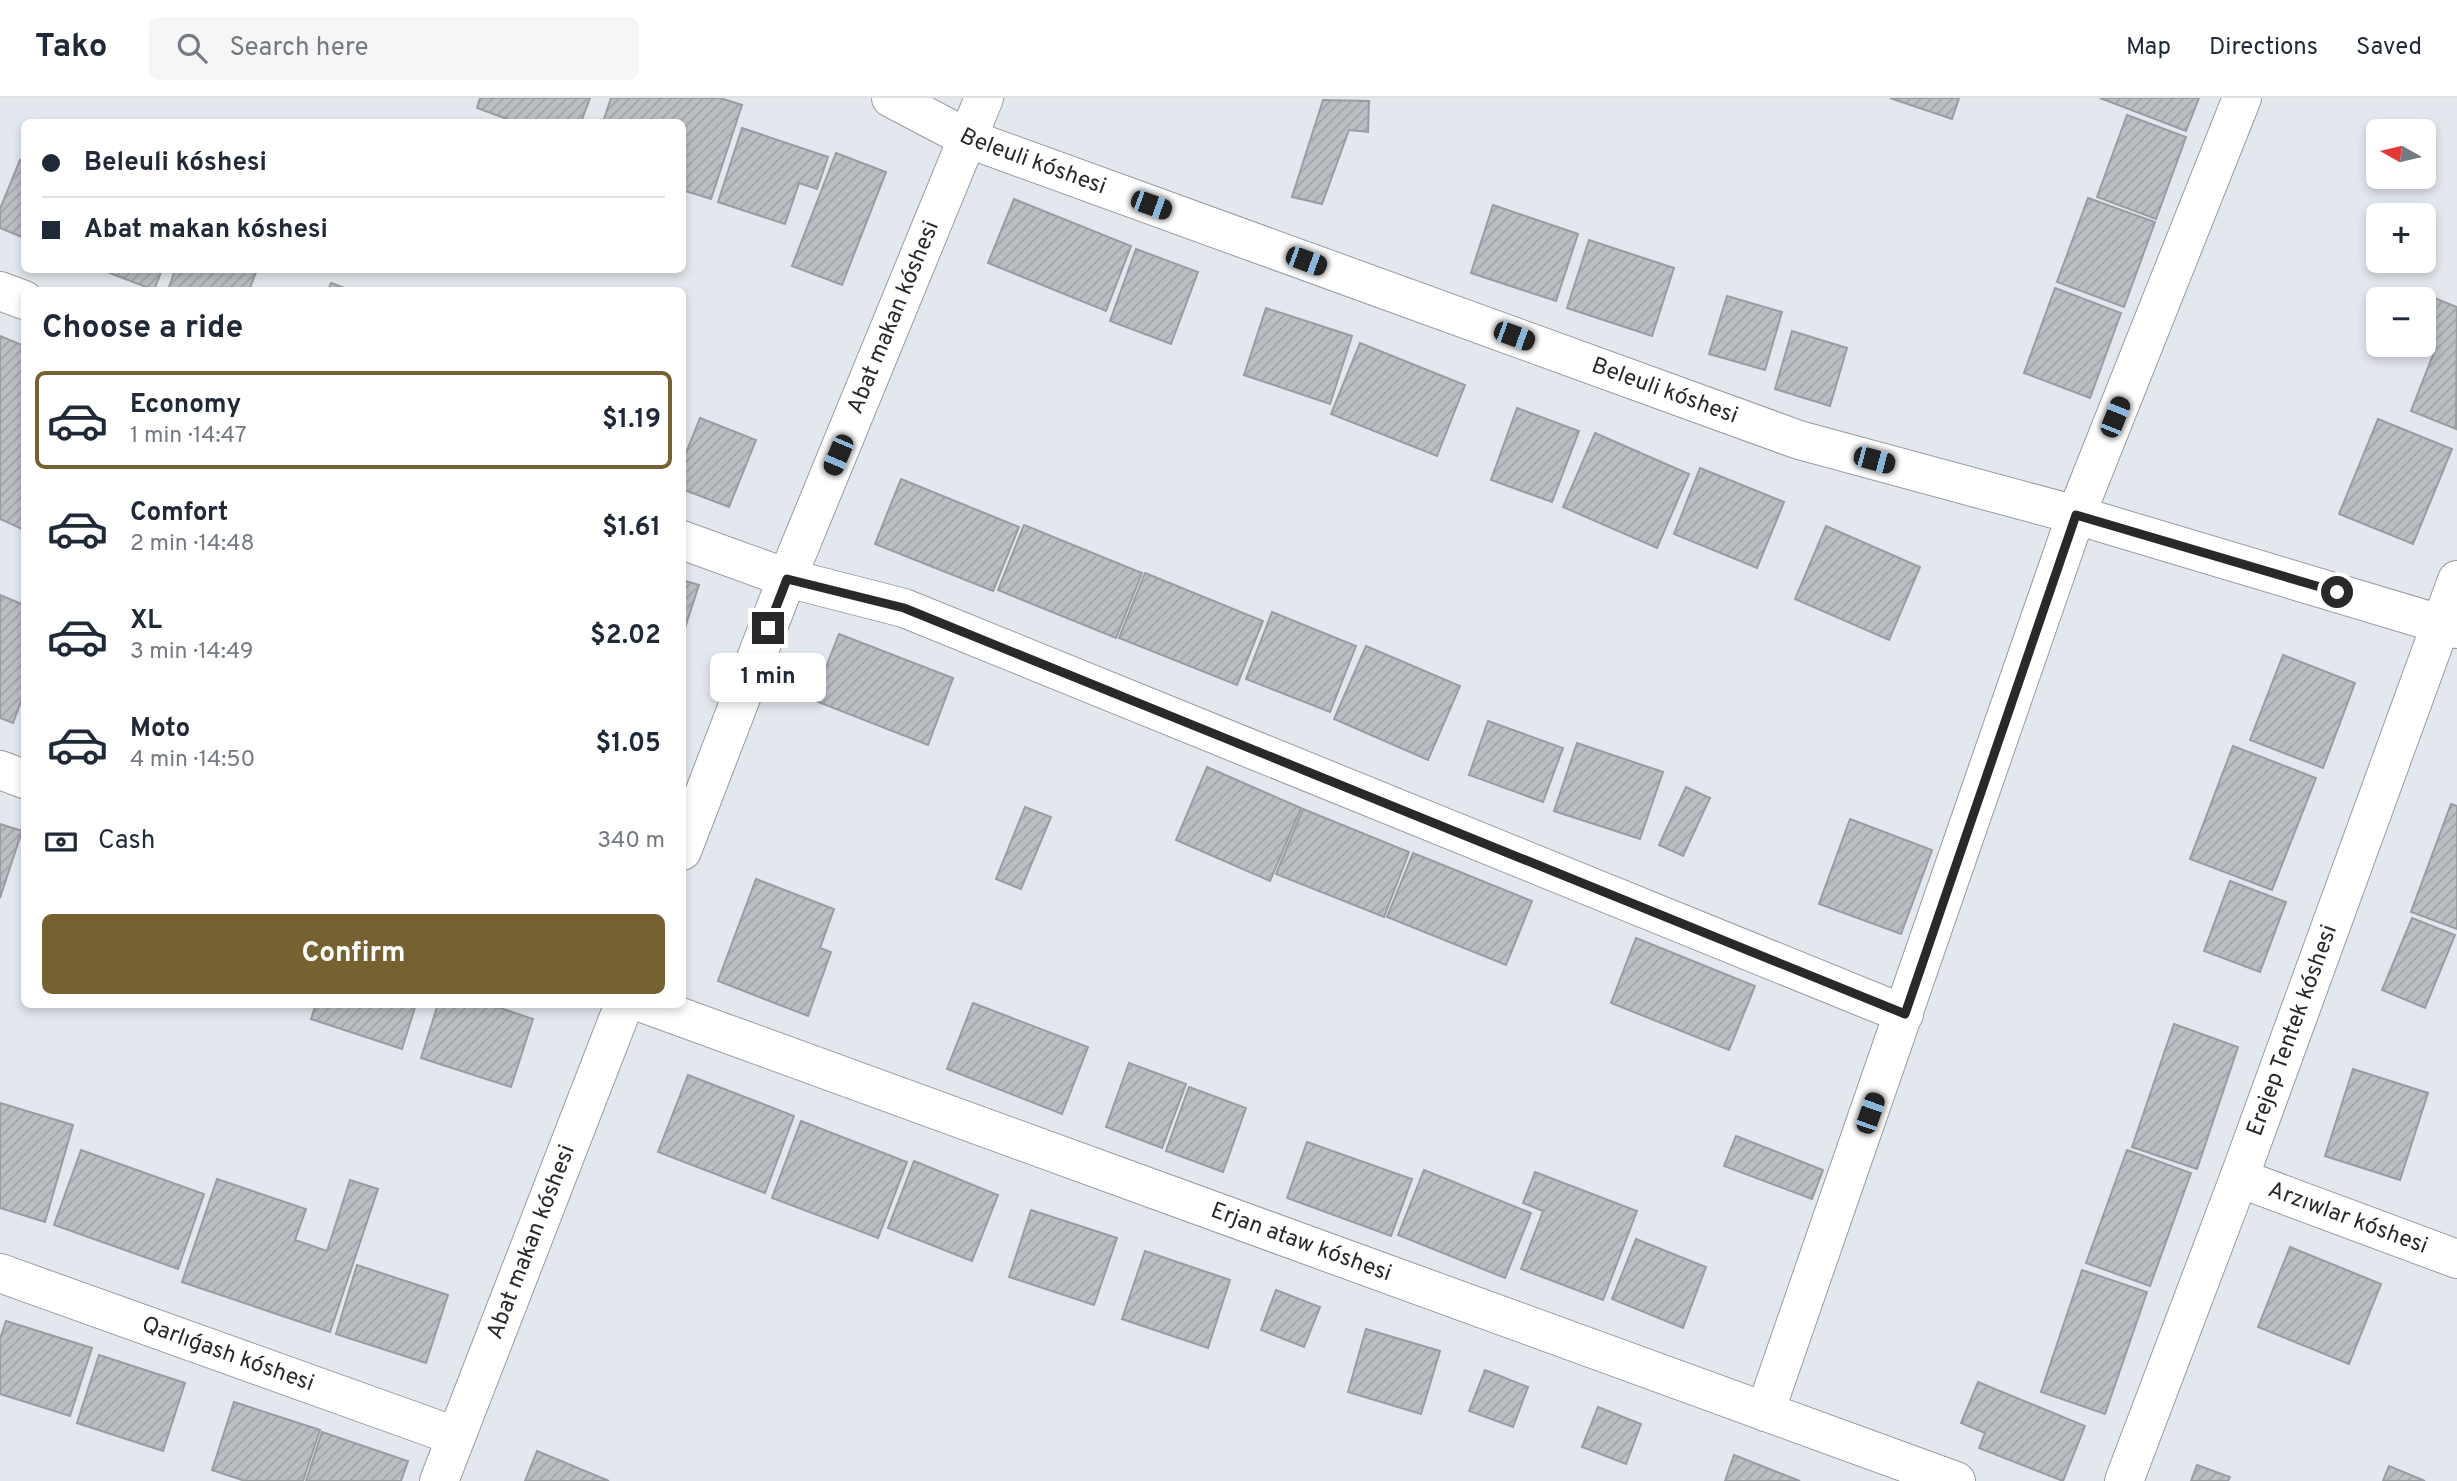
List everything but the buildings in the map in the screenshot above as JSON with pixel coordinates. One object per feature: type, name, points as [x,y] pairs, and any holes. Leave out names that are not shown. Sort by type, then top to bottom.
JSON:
[{"type":"street","name":"Beleuli kóshesi","points":[[891,98],[969,139],[1799,440],[2076,515],[2449,626]]},
{"type":"street","name":"Abat makan kóshesi","points":[[686,841],[787,579],[984,98]]},
{"type":"street","points":[[1765,1412],[2076,515],[2242,98]]},
{"type":"street","points":[[0,291],[21,299]]},
{"type":"street","points":[[686,541],[787,579],[904,608],[1905,1014]]},
{"type":"street","name":"Erejep Tentek kóshesi","points":[[2124,1481],[2449,626],[2457,580]]},
{"type":"street","points":[[0,770],[21,778]]},
{"type":"street","name":"Abat makan kóshesi","points":[[439,1481],[622,1008]]},
{"type":"street","name":"Erjan ataw kóshesi","points":[[656,1008],[1956,1481]]},
{"type":"street","name":"Arzıwlar kóshesi","points":[[2239,1178],[2457,1259]]},
{"type":"street","name":"Qarlıǵash kóshesi","points":[[0,1273],[455,1436]]},
{"type":"route","points":[[768,628],[787,579],[904,608],[1905,1014],[2076,515],[2337,592]]}]
